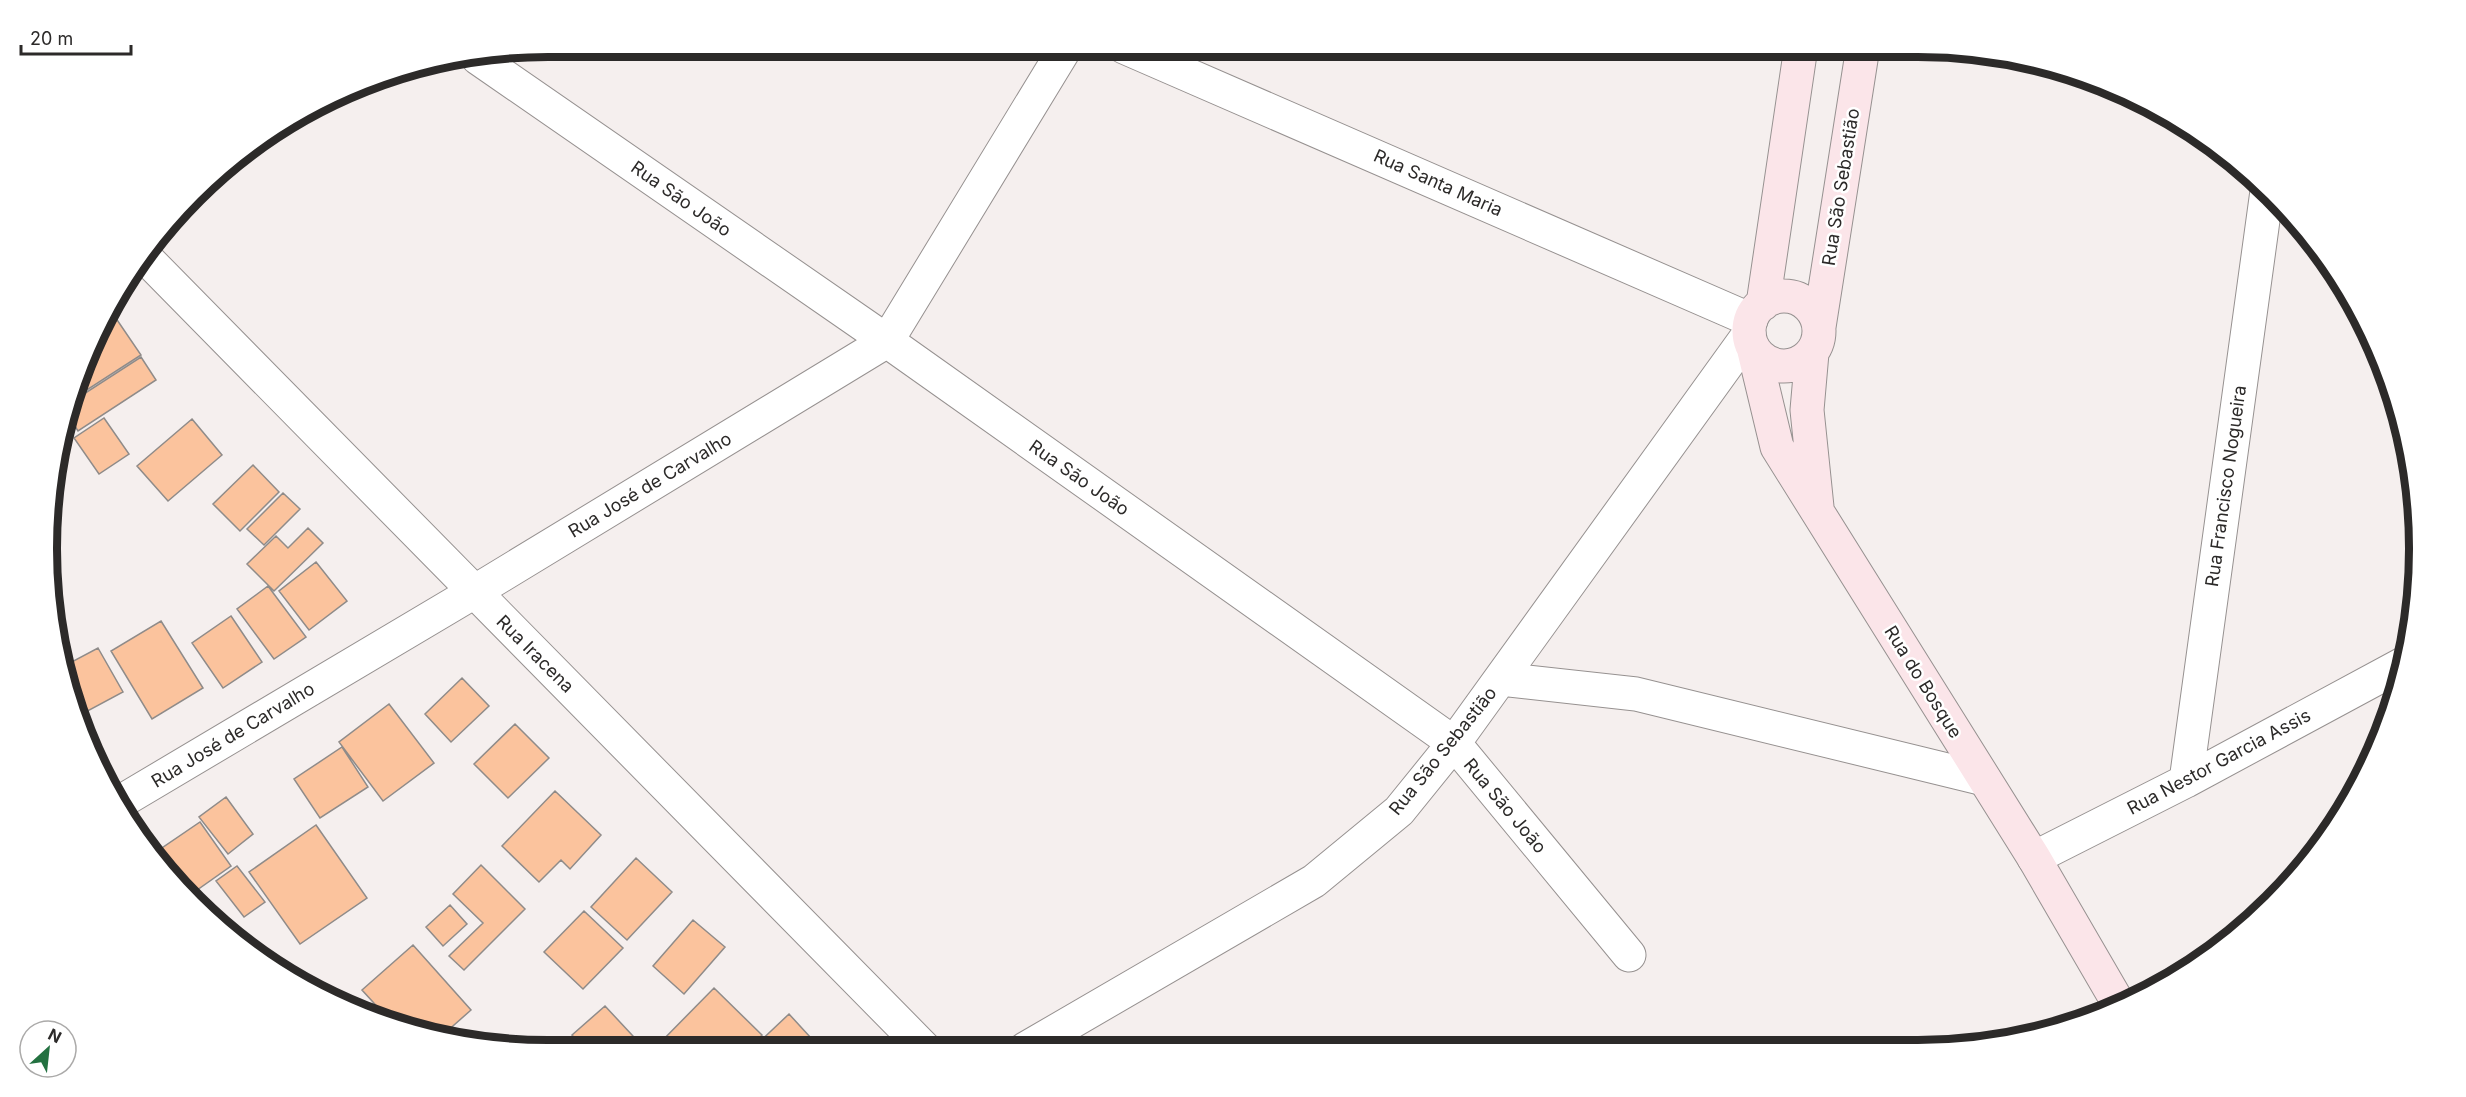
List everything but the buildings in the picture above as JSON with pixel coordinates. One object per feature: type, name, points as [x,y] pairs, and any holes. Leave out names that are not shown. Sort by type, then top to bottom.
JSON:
[{"type":"street","name":"Rua José de Carvalho","points":[[126,799],[474,592],[887,341],[1058,57]]},
{"type":"street","name":"Rua Santa Maria","points":[[1149,57],[1754,326]]},
{"type":"street","name":"Rua São Sebastião","points":[[1040,1040],[1314,881],[1399,811],[1454,744],[1754,326],[1799,57]]},
{"type":"street","name":"Rua São Sebastião","points":[[1818,515],[1808,410],[1815,340],[1861,57]]},
{"type":"street","name":"Rua São João","points":[[483,61],[887,341],[1454,744],[1629,955]]},
{"type":"street","name":"Rua Francisco Nogueira","points":[[2186,781],[2266,202]]},
{"type":"street","name":"Rua Iracena","points":[[150,262],[916,1040]]},
{"type":"street","points":[[1781,296],[1795,297],[1806,304],[1815,315],[1815,340],[1800,362],[1788,365],[1774,364],[1762,358],[1754,326],[1781,296]]},
{"type":"street","name":"Rua do Bosque","points":[[1754,326],[1777,447],[2034,858],[2116,998]]},
{"type":"street","name":"Rua Nestor Garcia Assis","points":[[2034,858],[2186,781],[2394,669]]},
{"type":"street","points":[[1501,679],[1636,694],[1984,779]]}]
